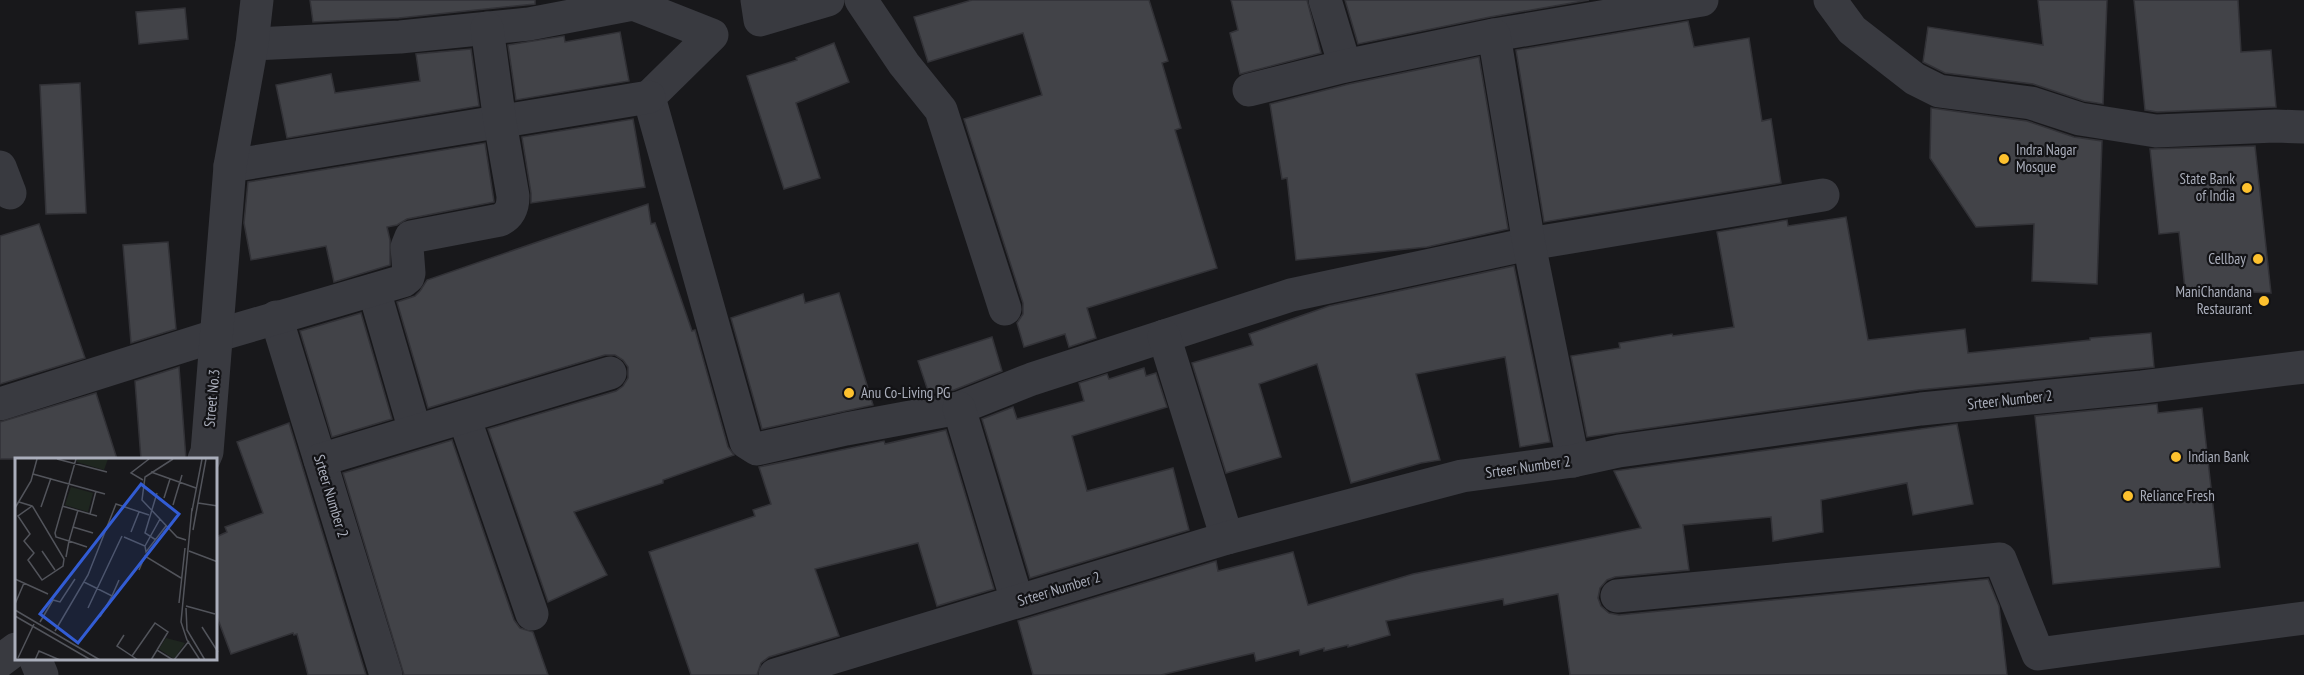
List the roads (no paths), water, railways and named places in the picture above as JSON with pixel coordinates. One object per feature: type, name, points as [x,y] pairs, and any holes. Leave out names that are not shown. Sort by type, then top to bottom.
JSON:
[{"type":"street","name":"Street No.3","points":[[204,458],[208,441],[216,354],[215,336],[230,166],[252,44],[256,0]]},
{"type":"street","points":[[230,166],[649,97],[712,35],[758,10],[828,0]]},
{"type":"street","points":[[861,0],[904,64],[941,110],[1005,309]]},
{"type":"street","points":[[1325,0],[1345,66]]},
{"type":"street","points":[[1249,90],[1345,66],[1494,36],[1574,11],[1702,0]]},
{"type":"street","points":[[1830,0],[1852,30],[1914,79],[1939,91],[2031,102],[2080,119],[2156,131],[2304,127]]},
{"type":"street","points":[[252,44],[400,37],[529,24],[633,4],[712,35]]},
{"type":"street","points":[[0,404],[276,317],[402,281],[408,277],[407,247],[411,237],[500,220],[510,212],[513,196],[487,28]]},
{"type":"street","points":[[1494,36],[1529,244],[1573,461]]},
{"type":"street","points":[[649,97],[746,442],[757,449],[959,408],[1032,379],[1291,295],[1529,244],[1823,195]]},
{"type":"street","points":[[374,290],[415,431]]},
{"type":"street","name":"Srteer Number 2","points":[[276,317],[386,675]]},
{"type":"street","points":[[1164,336],[1227,538]]},
{"type":"street","name":"Srteer Number 2","points":[[775,675],[1227,538],[1462,476],[1573,461],[1620,451],[1921,410],[2142,387],[2304,367]]},
{"type":"street","points":[[320,460],[610,373]]},
{"type":"street","points":[[959,408],[1017,601]]},
{"type":"street","points":[[464,417],[532,614]]},
{"type":"street","points":[[1617,596],[2000,559],[2038,654],[2304,618]]},
{"type":"street","points":[[0,661],[15,649]]},
{"type":"street","points":[[36,660],[42,675]]},
{"type":"place","name":"Indra Nagar Mosque","points":[[2004,159]]},
{"type":"place","name":"State Bank of India","points":[[2247,188]]},
{"type":"place","name":"Cellbay","points":[[2258,259]]},
{"type":"place","name":"ManiChandana Restaurant","points":[[2264,301]]},
{"type":"place","name":"Anu Co-Living PG","points":[[849,393]]},
{"type":"place","name":"Indian Bank","points":[[2176,457]]},
{"type":"place","name":"Reliance Fresh","points":[[2128,496]]}]
